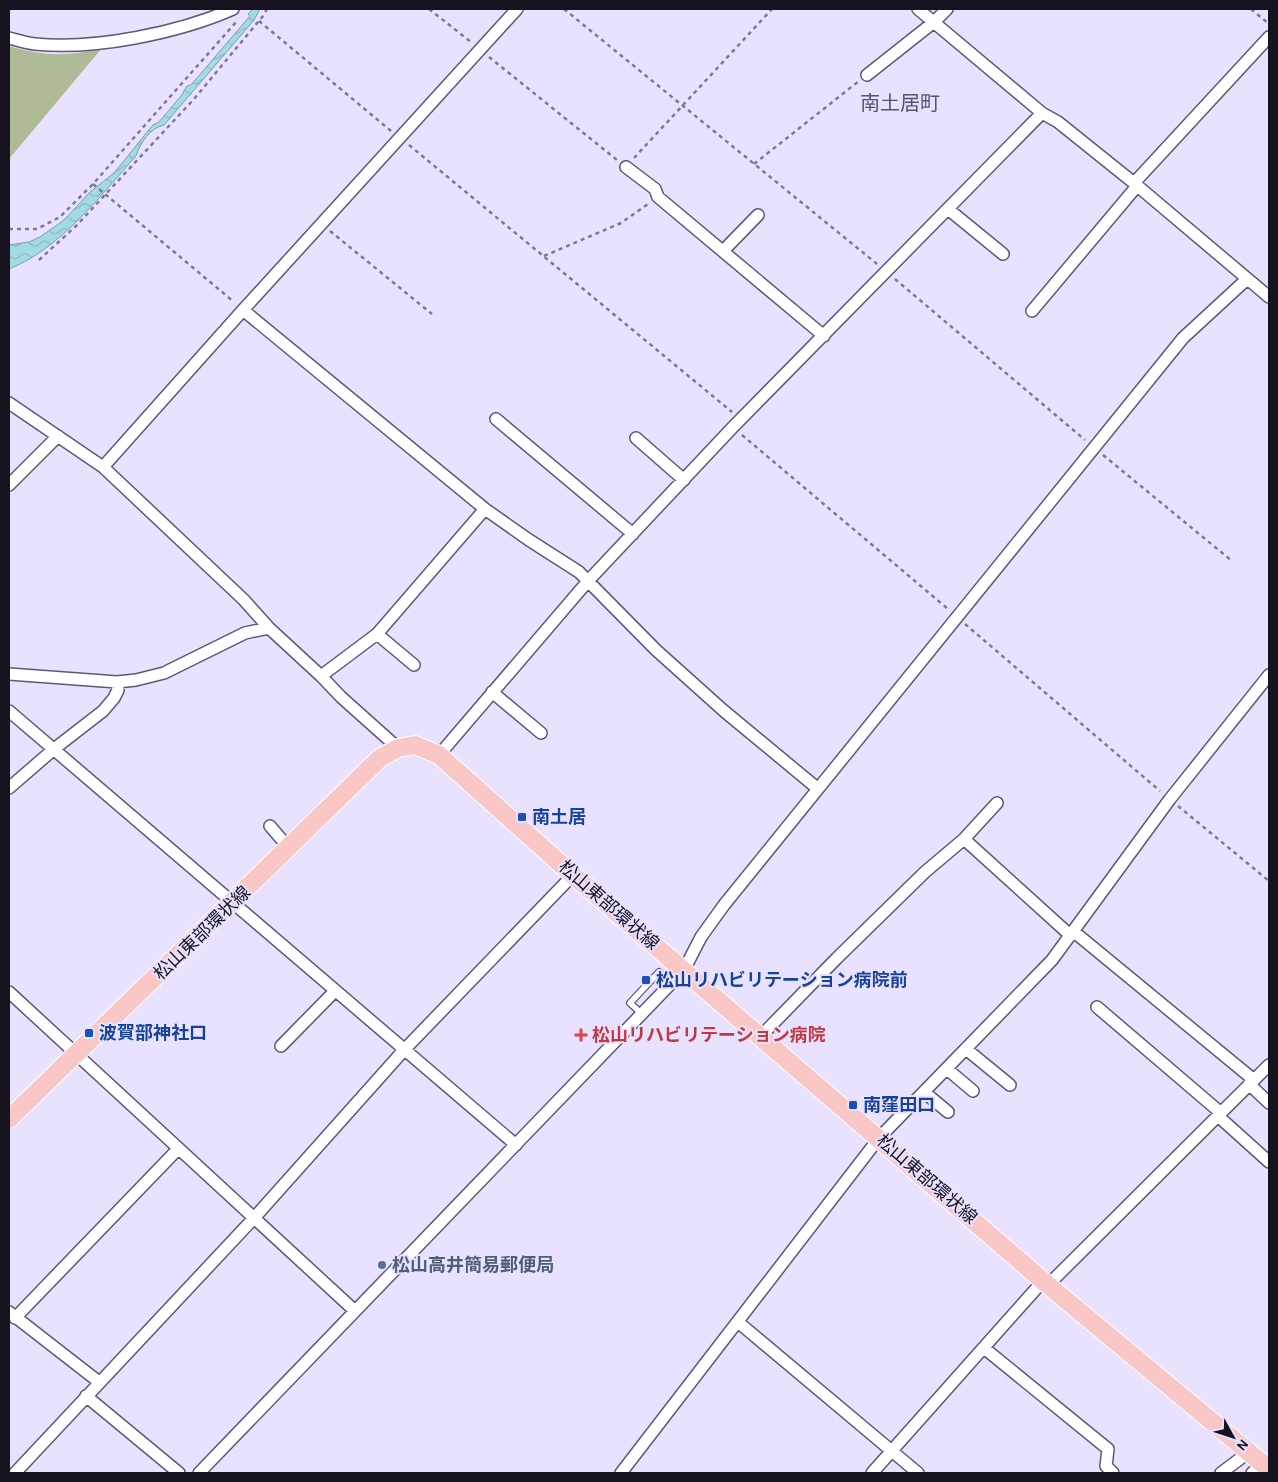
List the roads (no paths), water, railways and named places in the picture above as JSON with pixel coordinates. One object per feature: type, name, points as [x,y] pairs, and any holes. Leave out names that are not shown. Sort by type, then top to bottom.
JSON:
[{"type":"main road","name":"松山東部環状線","points":[[9,1119],[380,758],[398,748],[415,745],[439,755],[572,875],[1258,1464]]},
{"type":"street","points":[[104,467],[321,223],[517,9]]},
{"type":"street","points":[[918,9],[1042,113],[1058,122],[1136,184],[1269,297]]},
{"type":"street","points":[[867,75],[934,22],[947,9]]},
{"type":"street","points":[[9,38],[34,44],[79,45],[176,29],[238,12]]},
{"type":"street","points":[[1032,311],[1136,184],[1269,37]]},
{"type":"street","points":[[439,755],[588,581],[737,423],[1042,113]]},
{"type":"street","points":[[626,167],[655,189],[658,197],[824,336]]},
{"type":"street","points":[[948,208],[1003,254]]},
{"type":"street","points":[[723,251],[758,215]]},
{"type":"street","points":[[199,1473],[684,970],[701,937],[724,905],[1183,338],[1248,279]]},
{"type":"street","points":[[243,310],[485,509],[579,572],[663,656],[724,711],[817,788]]},
{"type":"street","points":[[9,403],[104,467],[244,600],[269,628],[341,697],[398,748]]},
{"type":"street","points":[[496,419],[633,534]]},
{"type":"street","points":[[9,485],[58,436]]},
{"type":"street","points":[[636,438],[684,480]]},
{"type":"street","points":[[321,676],[377,634],[485,509]]},
{"type":"street","points":[[9,674],[117,682],[164,673],[245,633],[269,628]]},
{"type":"street","points":[[377,634],[414,665]]},
{"type":"street","points":[[621,1473],[879,1138],[1052,960],[1170,799],[1269,675]]},
{"type":"street","points":[[9,788],[54,749],[103,711],[118,690],[117,682]]},
{"type":"street","points":[[492,692],[541,733]]},
{"type":"street","points":[[9,711],[516,1144]]},
{"type":"street","points":[[761,1036],[925,872],[964,839],[997,803]]},
{"type":"street","points":[[270,826],[288,848]]},
{"type":"street","points":[[964,839],[1071,933],[1252,1082],[1269,1103]]},
{"type":"street","points":[[15,1473],[254,1218],[404,1050],[572,875]]},
{"type":"street","points":[[281,1046],[335,991]]},
{"type":"street","points":[[9,992],[75,1055],[355,1311]]},
{"type":"street","points":[[1097,1007],[1219,1114],[1269,1162]]},
{"type":"street","points":[[966,1049],[1010,1085]]},
{"type":"street","points":[[872,1473],[984,1348],[1046,1283],[1269,1064]]},
{"type":"street","points":[[946,1069],[973,1091]]},
{"type":"street","points":[[924,1092],[948,1112]]},
{"type":"street","points":[[99,1382],[11,1316],[178,1149]]},
{"type":"street","points":[[738,1322],[918,1473]]},
{"type":"street","points":[[984,1348],[1108,1449],[1106,1466],[1113,1473]]},
{"type":"street","points":[[86,1396],[179,1473]]},
{"type":"street","points":[[1221,1473],[1258,1464]]},
{"type":"lane","points":[[642,1014],[630,1003],[659,972],[671,983]]},
{"type":"water","points":[[253,9],[260,9],[254,20],[164,125],[154,129],[146,137],[136,156],[78,220],[45,249],[9,269],[9,245],[29,242],[40,237],[64,220],[90,192],[114,173],[153,125],[159,122],[187,86],[191,85],[250,16],[248,14]]},
{"type":"place","name":"南土居","points":[[522,817]]},
{"type":"place","name":"松山リハビリテーション病院前","points":[[646,980]]},
{"type":"place","name":"波賀部神社口","points":[[89,1033]]},
{"type":"place","name":"松山リハビリテーション病院","points":[[581,1035]]},
{"type":"place","name":"南窪田口","points":[[853,1105]]},
{"type":"place","name":"松山高井簡易郵便局","points":[[382,1265]]},
{"type":"district","name":"南土居町","points":[[900,103]]}]
